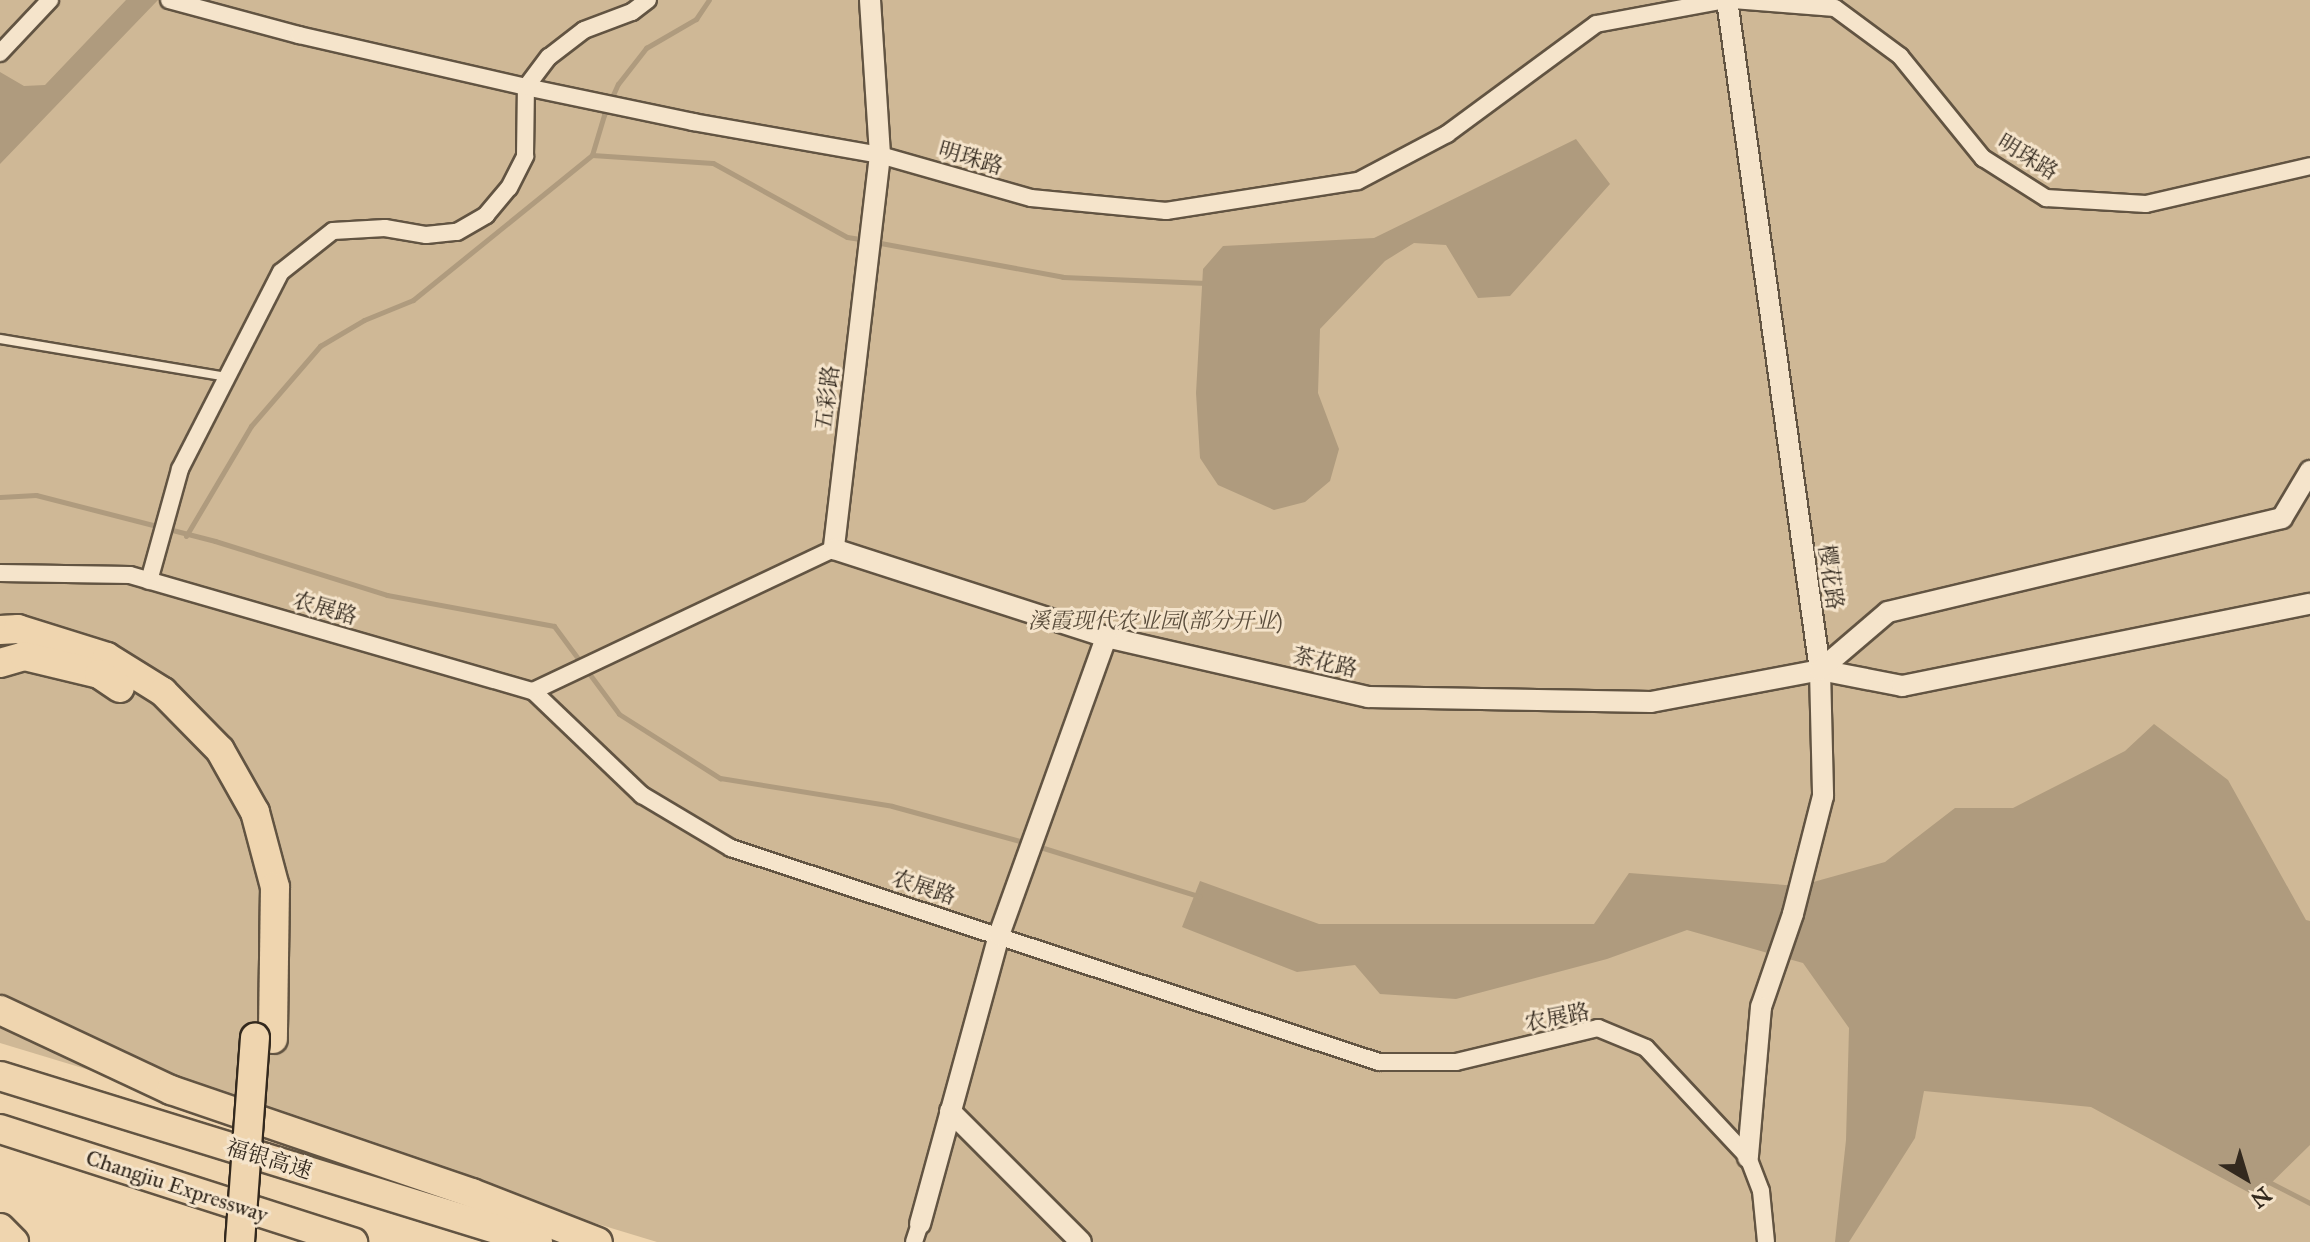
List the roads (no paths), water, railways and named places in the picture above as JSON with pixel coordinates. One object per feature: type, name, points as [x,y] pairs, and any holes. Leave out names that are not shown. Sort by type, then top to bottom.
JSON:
[{"type":"highway","points":[[0,630],[18,629],[107,657],[163,692],[220,750],[255,812],[275,887],[264,1038],[240,1242]]},
{"type":"highway","points":[[0,663],[24,656],[99,674],[151,707],[205,761],[238,819],[256,890],[264,1038],[259,1242]]},
{"type":"highway","points":[[0,1010],[171,1090],[472,1193],[598,1242]]},
{"type":"highway","name":"福银高速","points":[[0,1076],[538,1242]]},
{"type":"highway","name":"Changjiu Expressway","points":[[0,1129],[353,1242]]},
{"type":"highway","points":[[0,1228],[14,1242]]},
{"type":"street","points":[[0,53],[50,0]]},
{"type":"street","name":"明珠路","points":[[169,0],[299,35],[526,87],[880,155],[1031,198],[1166,211],[1358,181],[1447,134],[1596,24],[1729,0],[1835,8],[1900,56],[1983,158],[2046,198],[2146,204],[2310,166]]},
{"type":"street","points":[[149,581],[180,469],[281,272],[333,231],[385,228],[426,235],[457,232],[486,215],[509,188],[525,156],[526,87],[549,57],[584,30],[632,12],[648,0]]},
{"type":"street","points":[[870,0],[880,155]]},
{"type":"street","name":"樱花路","points":[[1729,0],[1820,670],[1823,796],[1793,914],[1761,1007],[1748,1157]]},
{"type":"street","name":"五彩路","points":[[834,549],[880,155]]},
{"type":"street","points":[[1820,670],[1888,612],[2282,518],[2310,471]]},
{"type":"street","points":[[533,691],[834,549]]},
{"type":"street","name":"茶花路","points":[[834,549],[1106,637],[1368,697],[1651,702],[1820,670]]},
{"type":"street","name":"农展路","points":[[0,573],[130,575],[533,691],[642,795],[731,848],[1379,1062],[1456,1062],[1598,1028],[1646,1048],[1748,1157],[1761,1191],[1766,1242]]},
{"type":"street","points":[[1820,670],[1902,686],[2310,604]]},
{"type":"street","points":[[917,1233],[999,935],[1106,637]]},
{"type":"street","points":[[950,1111],[1081,1242]]},
{"type":"lane","points":[[0,339],[227,377]]},
{"type":"waterway","points":[[186,536],[251,426],[320,346],[364,320],[413,300],[592,155],[604,115],[618,84],[646,48],[696,19],[709,0]]},
{"type":"waterway","points":[[592,155],[713,163],[847,237],[865,240]]},
{"type":"waterway","points":[[875,242],[1063,277],[1206,283]]},
{"type":"waterway","points":[[0,497],[36,495],[215,541],[387,595],[554,626],[619,714],[720,778],[892,806],[1027,843]]},
{"type":"waterway","points":[[1037,846],[1199,896]]},
{"type":"waterway","points":[[2265,1180],[2310,1203]]},
{"type":"park label","name":"溪霞现代农业园(部分开业)","points":[[1155,621]]}]
